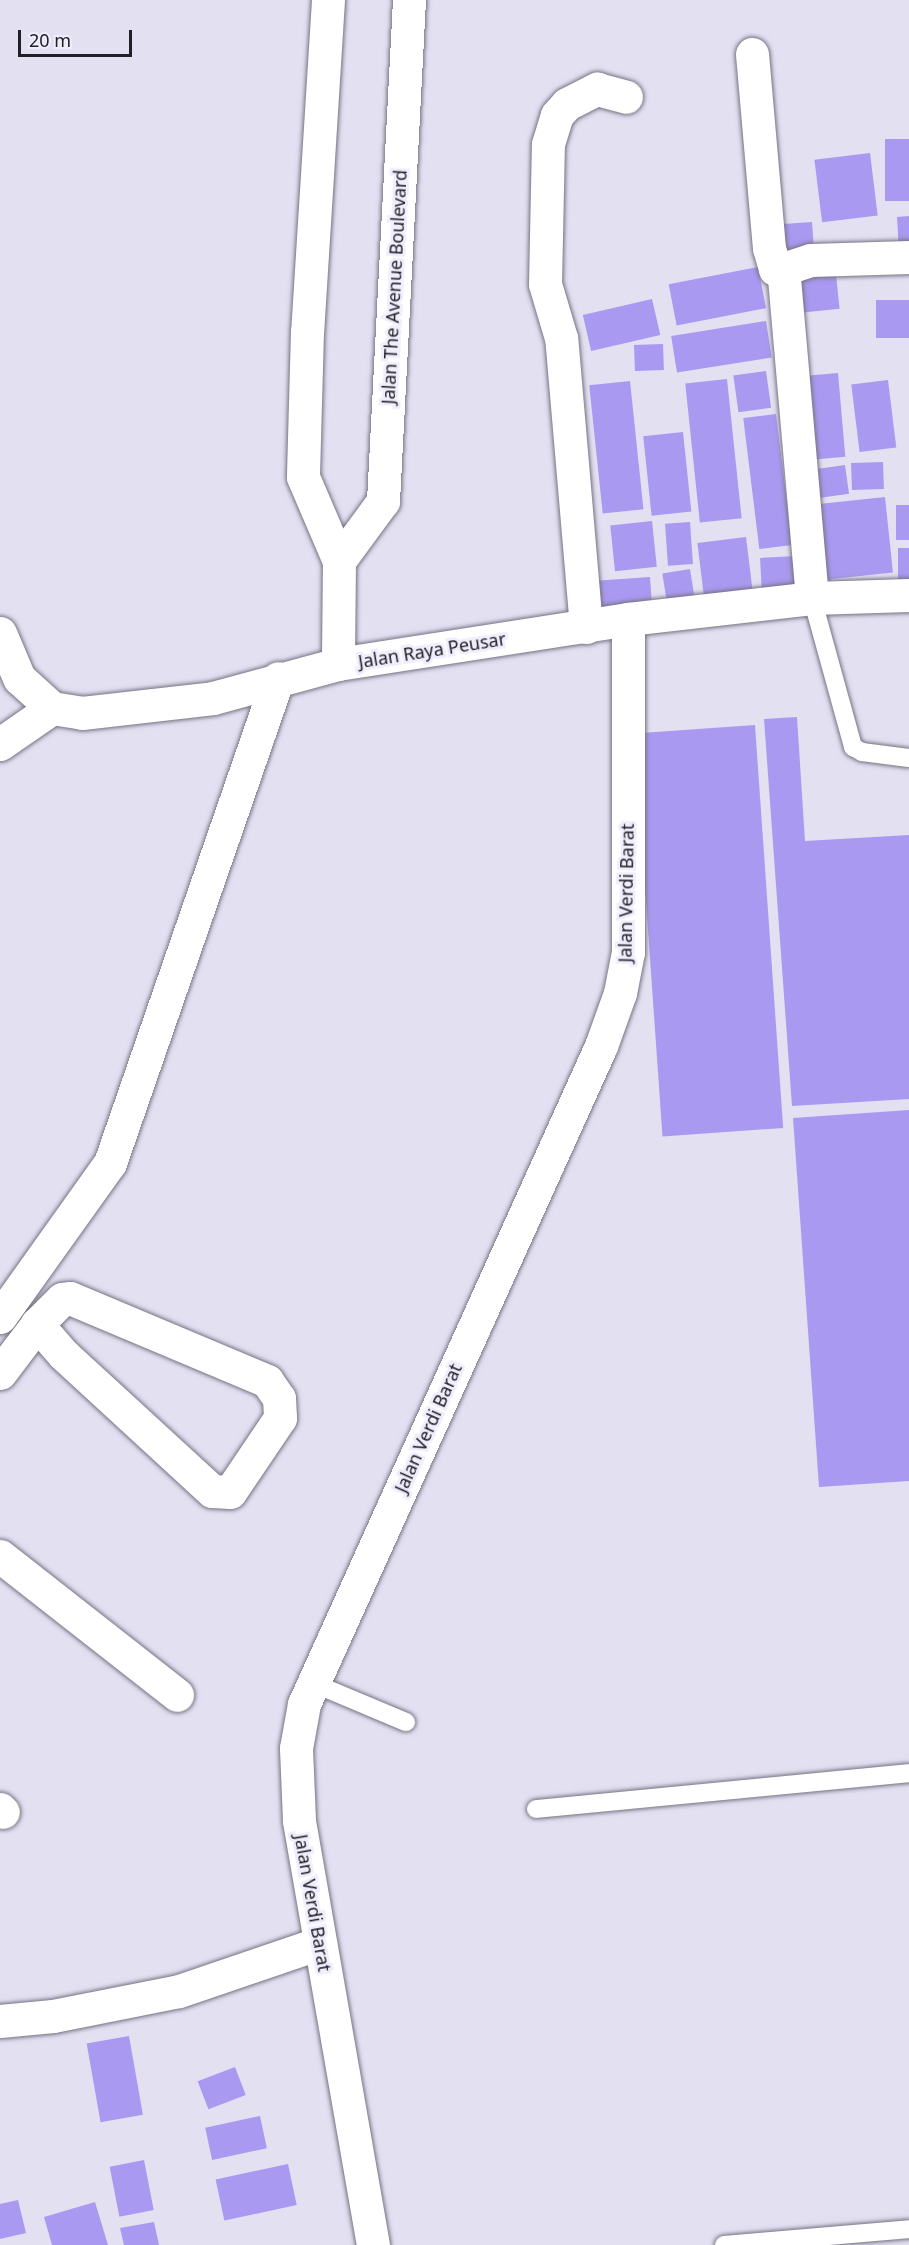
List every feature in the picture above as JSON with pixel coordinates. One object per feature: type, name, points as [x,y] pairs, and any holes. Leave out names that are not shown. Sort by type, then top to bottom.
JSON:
[{"type":"street","points":[[328,0],[307,331],[303,477],[339,561],[338,664]]},
{"type":"street","name":"Jalan The Avenue Boulevard","points":[[339,561],[383,501],[409,0]]},
{"type":"street","points":[[752,54],[769,248],[775,269],[783,269],[811,260],[909,257]]},
{"type":"street","points":[[586,627],[561,338],[545,284],[548,144],[557,115],[567,104],[597,89],[626,97]]},
{"type":"street","points":[[783,269],[812,598]]},
{"type":"street","name":"Jalan Raya Peusar","points":[[52,708],[82,713],[213,698],[278,678],[338,664],[628,619],[812,598],[909,595]]},
{"type":"street","name":"Jalan Verdi Barat","points":[[373,2245],[299,1820],[296,1748],[304,1704],[313,1683],[601,1046],[620,993],[628,952],[628,619]]},
{"type":"street","points":[[0,633],[19,678],[52,708],[0,744]]},
{"type":"street","points":[[0,1317],[110,1163],[278,678]]},
{"type":"street","points":[[0,1373],[37,1323],[62,1299],[70,1298],[267,1381],[279,1398],[280,1418],[230,1492],[212,1491],[63,1354],[37,1323]]},
{"type":"street","points":[[0,1556],[177,1695]]},
{"type":"street","points":[[0,2021],[53,2016],[179,1991],[320,1943]]},
{"type":"lane","points":[[812,598],[853,747],[862,752],[909,758]]},
{"type":"lane","points":[[313,1683],[406,1722]]},
{"type":"lane","points":[[537,1809],[909,1773]]},
{"type":"lane","points":[[724,2245],[909,2229]]},
{"type":"building","points":[[885,139],[909,139],[909,201],[885,201]]},
{"type":"building","points":[[870,153],[878,216],[822,222],[814,160]]},
{"type":"building","points":[[909,216],[909,249],[899,250],[897,217]]},
{"type":"building","points":[[812,222],[814,253],[774,256],[772,225]]},
{"type":"building","points":[[835,265],[840,309],[796,313],[791,270]]},
{"type":"building","points":[[758,267],[766,308],[677,326],[669,284]]},
{"type":"building","points":[[652,299],[660,335],[591,351],[583,315]]},
{"type":"building","points":[[876,300],[909,300],[909,338],[876,338]]},
{"type":"building","points":[[766,321],[772,358],[677,373],[671,336]]},
{"type":"building","points":[[663,344],[664,370],[635,371],[634,345]]},
{"type":"building","points":[[766,371],[771,408],[738,412],[733,376]]},
{"type":"building","points":[[838,373],[845,457],[802,460],[795,377]]},
{"type":"building","points":[[727,379],[742,518],[700,523],[685,383]]},
{"type":"building","points":[[888,380],[896,447],[860,452],[851,385]]},
{"type":"building","points":[[630,381],[643,509],[603,514],[589,385]]},
{"type":"building","points":[[776,414],[792,545],[759,549],[743,418]]},
{"type":"building","points":[[683,432],[691,512],[652,516],[643,436]]},
{"type":"building","points":[[883,462],[884,489],[852,490],[851,463]]},
{"type":"building","points":[[845,465],[849,494],[806,500],[802,471]]},
{"type":"building","points":[[885,497],[893,573],[815,581],[807,505]]},
{"type":"building","points":[[896,505],[909,505],[909,540],[896,540]]},
{"type":"building","points":[[652,521],[657,567],[615,571],[610,525]]},
{"type":"building","points":[[690,522],[693,564],[668,566],[665,524]]},
{"type":"building","points":[[746,537],[754,600],[705,606],[697,543]]},
{"type":"building","points":[[898,548],[909,548],[909,587],[898,587]]},
{"type":"building","points":[[796,556],[798,599],[762,601],[760,558]]},
{"type":"building","points":[[690,569],[696,605],[668,609],[662,573]]},
{"type":"building","points":[[650,577],[652,606],[591,610],[589,581]]},
{"type":"building","points":[[797,717],[805,841],[909,835],[909,1099],[792,1106],[764,719]]},
{"type":"building","points":[[755,725],[783,1128],[662,1136],[634,733]]},
{"type":"building","points":[[909,1110],[909,1481],[819,1487],[793,1118]]},
{"type":"building","points":[[129,2036],[143,2115],[101,2122],[87,2043]]},
{"type":"building","points":[[235,2067],[246,2095],[208,2109],[198,2081]]},
{"type":"building","points":[[260,2116],[267,2148],[212,2160],[205,2128]]},
{"type":"building","points":[[144,2160],[154,2210],[119,2217],[110,2167]]},
{"type":"building","points":[[288,2164],[297,2205],[224,2220],[216,2179]]},
{"type":"building","points":[[18,2200],[26,2233],[0,2239],[0,2204]]},
{"type":"building","points":[[95,2202],[108,2245],[52,2245],[44,2217]]},
{"type":"building","points":[[154,2222],[159,2245],[124,2245],[120,2228]]}]
